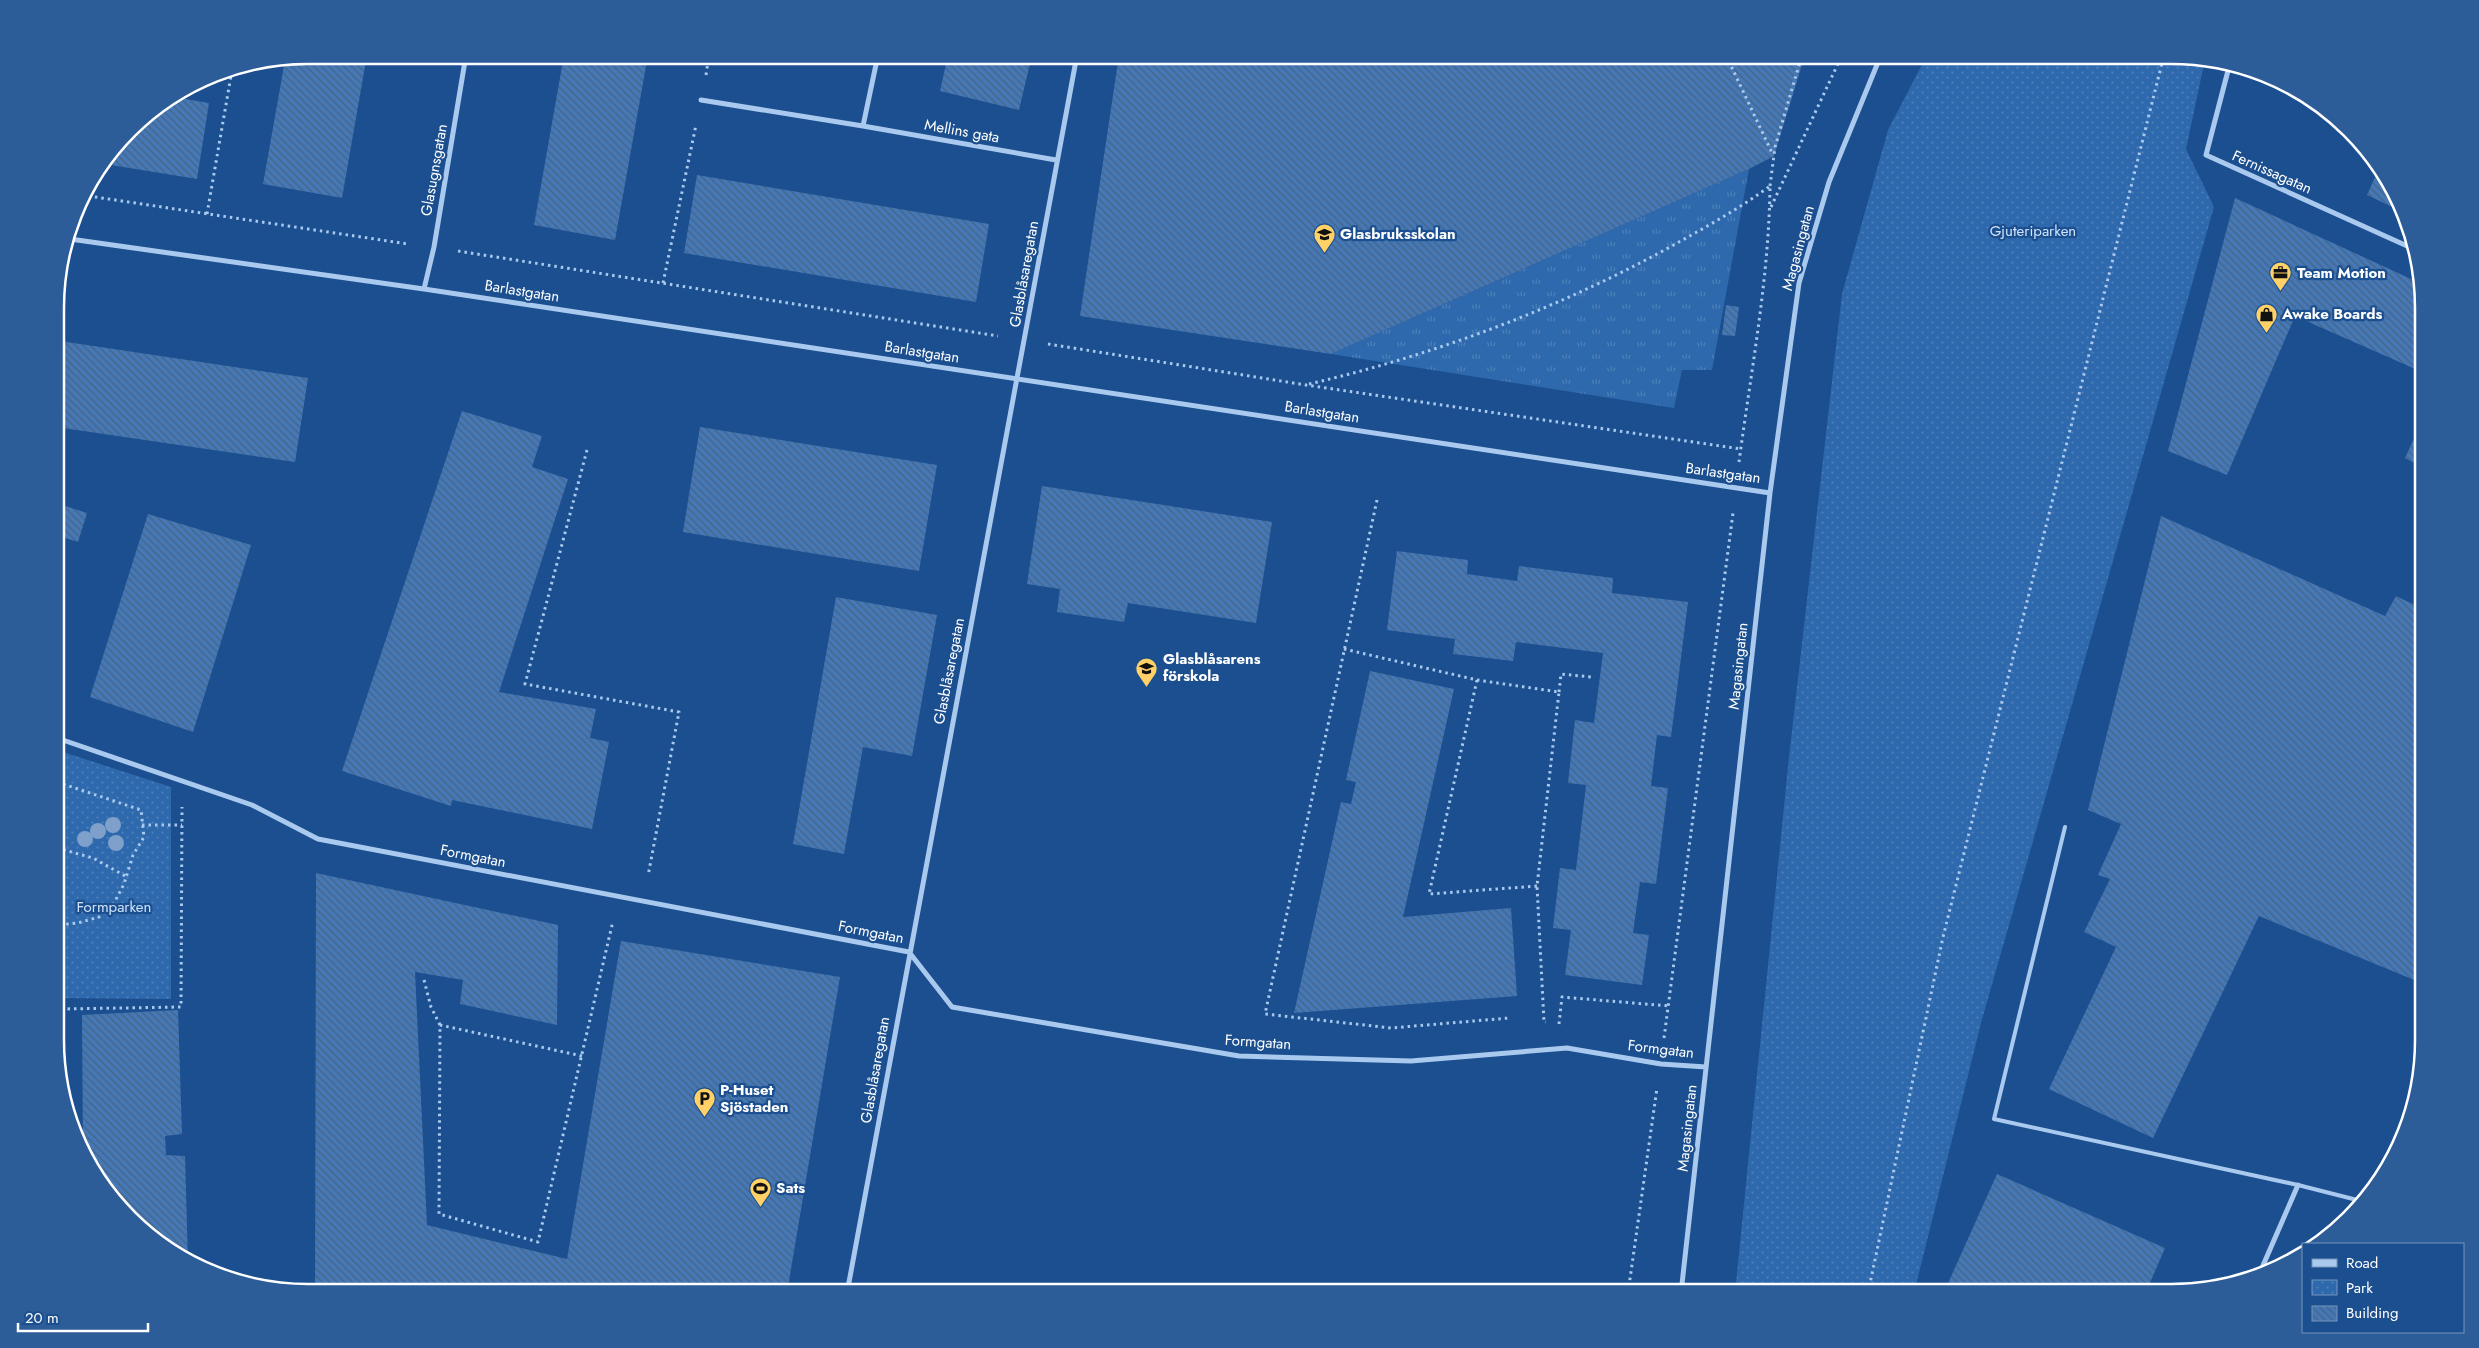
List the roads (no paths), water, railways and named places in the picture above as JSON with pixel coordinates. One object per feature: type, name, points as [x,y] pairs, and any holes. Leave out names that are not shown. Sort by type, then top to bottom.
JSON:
[{"type":"street","name":"Glasugnsgatan","points":[[424,290],[434,247],[464,64]]},
{"type":"street","points":[[863,126],[876,64]]},
{"type":"street","name":"Glasblåsaregatan","points":[[850,1284],[909,952],[1016,379],[1025,341],[1056,160],[1075,64]]},
{"type":"street","name":"Magasingatan","points":[[1682,1284],[1770,493],[1799,283],[1829,182],[1877,64]]},
{"type":"street","name":"Fernissagatan","points":[[2228,70],[2206,155],[2407,246]]},
{"type":"street","name":"Mellins gata","points":[[701,100],[1056,160]]},
{"type":"street","name":"Barlastgatan","points":[[74,240],[424,290],[1770,493]]},
{"type":"street","name":"Formgatan","points":[[64,741],[252,805],[318,839],[909,952],[952,1007],[1239,1056],[1410,1061],[1567,1048],[1661,1064],[1706,1066]]},
{"type":"street","points":[[2262,1267],[2298,1185]]},
{"type":"lane","points":[[2065,827],[1994,1119],[2298,1185],[2356,1200]]},
{"type":"place","name":"Glasbruksskolan","points":[[1324,253]]},
{"type":"place","name":"Team Motion","points":[[2281,292]]},
{"type":"place","name":"Awake Boards","points":[[2266,333]]},
{"type":"place","name":"Glasblåsarens förskola","points":[[1147,687]]},
{"type":"place","name":"P-Huset Sjöstaden","points":[[704,1118]]},
{"type":"place","name":"Sats","points":[[760,1207]]},
{"type":"park label","name":"Gjuteriparken","points":[[2033,231]]},
{"type":"park label","name":"Formparken","points":[[114,907]]}]
